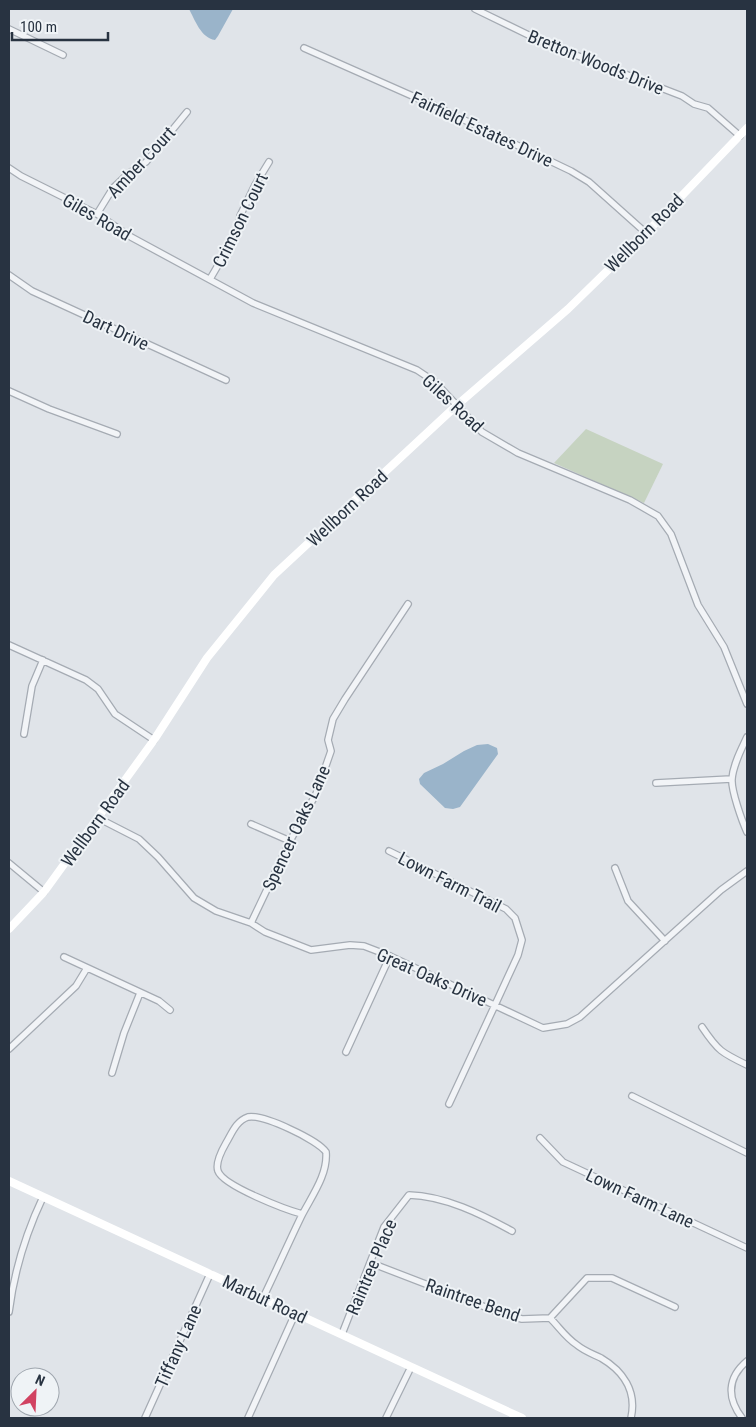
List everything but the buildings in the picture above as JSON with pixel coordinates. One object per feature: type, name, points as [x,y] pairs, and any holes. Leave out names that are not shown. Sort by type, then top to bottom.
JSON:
[{"type":"street","name":"Bretton Woods Drive","points":[[475,9],[547,44],[682,96],[694,104],[708,108],[740,136]]},
{"type":"street","points":[[9,29],[63,55]]},
{"type":"street","name":"Fairfield Estates Drive","points":[[304,48],[426,102],[571,171],[590,182],[646,233]]},
{"type":"street","name":"Amber Court","points":[[97,214],[113,188],[129,173],[146,162],[187,112]]},
{"type":"street","name":"Wellborn Road","points":[[9,929],[44,892],[154,740],[207,658],[274,575],[456,406],[566,310],[646,233],[747,128]]},
{"type":"street","name":"Crimson Court","points":[[210,279],[234,238],[240,216],[269,162]]},
{"type":"street","name":"Giles Road","points":[[9,168],[21,176],[97,214],[131,237],[253,303],[282,317],[417,370],[435,382],[482,432],[503,445],[630,500],[658,516],[671,534],[698,605],[724,646],[747,704]]},
{"type":"street","name":"Dart Drive","points":[[9,276],[32,291],[226,380]]},
{"type":"street","points":[[9,391],[49,409],[117,434]]},
{"type":"street","name":"Spencer Oaks Lane","points":[[250,923],[290,841],[316,794],[331,751],[328,740],[333,719],[344,699],[408,604]]},
{"type":"street","points":[[9,645],[86,680],[98,689],[115,714],[154,740]]},
{"type":"street","points":[[24,734],[32,686],[43,660]]},
{"type":"street","points":[[747,737],[731,779],[747,832]]},
{"type":"street","points":[[656,783],[731,779]]},
{"type":"street","name":"Great Oaks Drive","points":[[98,818],[139,839],[158,857],[194,898],[216,912],[250,923],[265,932],[311,950],[329,946],[364,946],[390,956],[543,1028],[567,1024],[580,1017],[721,890],[747,872]]},
{"type":"street","points":[[251,824],[290,841]]},
{"type":"street","name":"Lown Farm Trail","points":[[389,851],[506,909],[515,918],[522,940],[518,955],[449,1104]]},
{"type":"street","points":[[9,863],[44,892]]},
{"type":"street","points":[[615,868],[628,901],[665,941]]},
{"type":"street","points":[[64,956],[159,1001],[170,1010]]},
{"type":"street","points":[[346,1052],[390,956]]},
{"type":"street","points":[[9,1049],[76,986],[87,968]]},
{"type":"street","points":[[112,1073],[124,1033],[140,993]]},
{"type":"street","points":[[702,1027],[723,1054],[747,1065]]},
{"type":"street","points":[[632,1096],[747,1153]]},
{"type":"street","points":[[263,1298],[302,1214],[314,1193],[325,1167],[326,1152],[324,1148],[315,1142],[260,1117],[243,1119],[236,1125],[224,1146],[217,1166],[219,1173],[230,1183],[283,1208],[302,1214]]},
{"type":"street","name":"Lown Farm Lane","points":[[540,1138],[563,1162],[747,1248]]},
{"type":"street","name":"Marbut Road","points":[[9,1180],[522,1418]]},
{"type":"street","name":"Raintree Place","points":[[342,1334],[384,1227],[409,1195],[425,1196],[445,1201],[512,1231]]},
{"type":"street","points":[[9,1312],[20,1257],[43,1197]]},
{"type":"street","name":"Raintree Bend","points":[[371,1263],[522,1320],[550,1318]]},
{"type":"street","name":"Tiffany Lane","points":[[146,1418],[210,1274]]},
{"type":"street","points":[[631,1418],[633,1408],[631,1392],[617,1369],[570,1340],[550,1318],[587,1278],[612,1278],[676,1307]]},
{"type":"street","points":[[248,1418],[296,1314]]},
{"type":"street","points":[[742,1418],[732,1401],[730,1391],[740,1367],[747,1361]]},
{"type":"street","points":[[386,1418],[411,1367]]},
{"type":"green space","points":[[586,429],[663,464],[644,503],[554,463]]},
{"type":"water","points":[[189,9],[233,9],[215,40],[210,39],[202,32]]},
{"type":"water","points":[[488,744],[497,748],[498,754],[460,807],[453,809],[445,808],[420,784],[419,779],[424,773],[477,745]]}]
